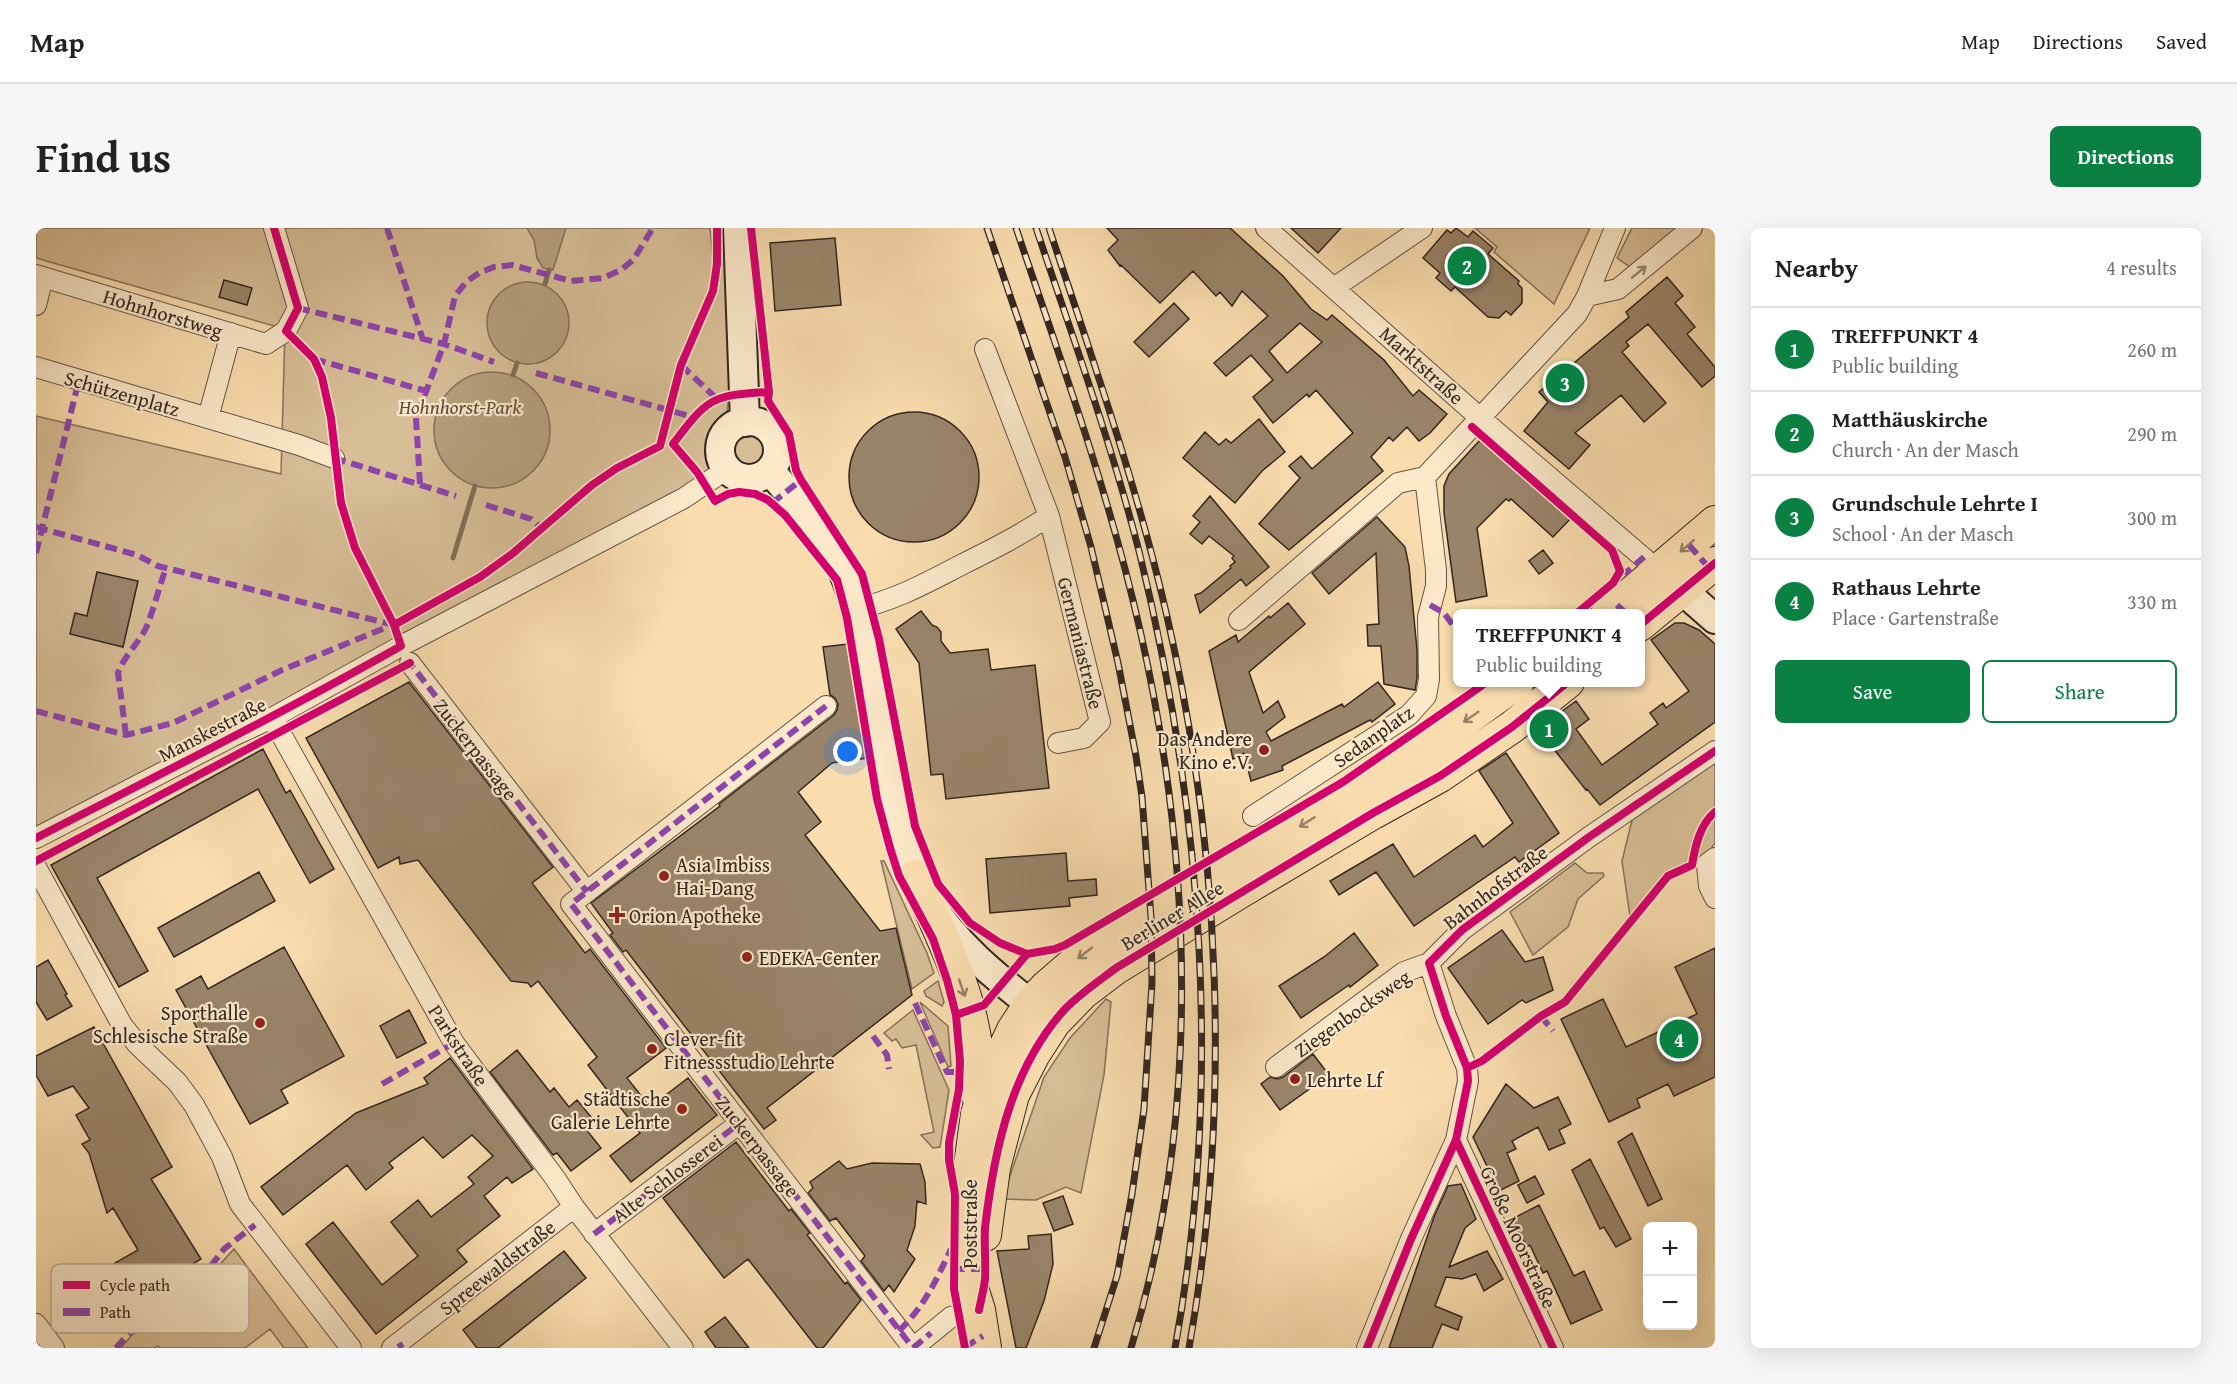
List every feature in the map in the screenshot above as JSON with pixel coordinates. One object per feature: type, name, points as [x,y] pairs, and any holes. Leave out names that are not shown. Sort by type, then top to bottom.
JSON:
[{"type":"main road","points":[[1645,619],[1715,522]]},
{"type":"main road","points":[[1617,609],[1671,581],[1715,563]]},
{"type":"main road","name":"Berliner Allee","points":[[1030,1004],[1091,948],[1302,826],[1424,750],[1511,687]]},
{"type":"main road","name":"Berliner Allee","points":[[979,1310],[985,1279],[988,1201],[1006,1120],[1013,1095],[1024,1072],[1054,1023],[1083,993],[1116,968],[1373,813],[1440,776],[1512,727],[1562,687]]},
{"type":"main road","points":[[915,876],[950,955],[970,1011],[978,1059],[977,1114]]},
{"type":"main road","name":"Poststraße","points":[[986,1348],[979,1310],[966,1269],[969,1173],[977,1114],[999,1057],[1030,1004]]},
{"type":"street","name":"Hohnhorstweg","points":[[38,288],[231,333],[266,344],[286,331],[298,308],[274,228]]},
{"type":"street","points":[[738,228],[745,422]]},
{"type":"street","name":"Marktstraße","points":[[1266,228],[1479,417],[1715,619]]},
{"type":"street","points":[[1335,287],[1422,228]]},
{"type":"street","points":[[1239,620],[1398,483],[1425,477],[1577,314],[1587,296],[1615,228]]},
{"type":"street","points":[[1587,296],[1618,289],[1692,228]]},
{"type":"street","points":[[208,418],[231,333]]},
{"type":"street","name":"Germaniastraße","points":[[985,349],[1049,516],[1100,722],[1084,738],[1058,743]]},
{"type":"street","name":"Schützenplatz","points":[[36,367],[299,445],[334,458]]},
{"type":"street","points":[[745,422],[761,424],[774,436],[778,454],[770,470],[760,477],[751,479],[733,475],[727,469],[720,453],[721,443],[727,432],[734,426],[745,422]]},
{"type":"street","name":"Manskestraße","points":[[36,838],[232,736],[272,718],[400,646],[684,498],[727,469]]},
{"type":"street","points":[[770,470],[831,550],[843,571],[864,640],[897,824],[915,876],[938,915],[953,934],[1004,983],[1054,1023]]},
{"type":"street","name":"Sedanplatz","points":[[1253,816],[1409,715],[1426,696],[1429,679],[1428,617],[1436,586],[1436,570],[1425,477]]},
{"type":"street","points":[[856,609],[881,604],[919,588],[1017,538],[1049,516]]},
{"type":"street","name":"Zuckerpassage","points":[[410,663],[587,892]]},
{"type":"street","name":"Zuckerpassage","points":[[826,706],[571,904],[913,1348]]},
{"type":"street","name":"Parkstraße","points":[[272,718],[454,1043],[594,1234],[678,1342]]},
{"type":"street","name":"Bahnhofstraße","points":[[1429,963],[1462,930],[1589,837],[1715,751]]},
{"type":"street","points":[[1711,861],[1709,886],[1715,898]]},
{"type":"street","points":[[36,867],[122,1025],[137,1044],[177,1082],[195,1105],[222,1157],[240,1203],[351,1348]]},
{"type":"street","points":[[1367,1348],[1411,1239],[1456,1140],[1468,1081],[1467,1068],[1446,1016],[1429,963]]},
{"type":"street","name":"Ziegenbocksweg","points":[[1276,1067],[1404,972],[1429,963]]},
{"type":"street","name":"Alte Schlosserei","points":[[594,1234],[740,1123]]},
{"type":"street","name":"Große Moorstraße","points":[[1456,1140],[1553,1348]]},
{"type":"street","name":"Spreewaldstraße","points":[[392,1348],[574,1207]]},
{"type":"street","points":[[913,1348],[951,1317],[979,1310]]},
{"type":"street","points":[[36,1324],[54,1348]]},
{"type":"green space","name":"Hohnhorst-Park","points":[[36,228],[710,228],[713,261],[726,265],[731,358],[727,416],[710,438],[714,472],[36,833],[36,416],[281,474],[285,329],[36,258]]},
{"type":"green space","points":[[1475,228],[1590,228],[1554,304],[1494,252],[1497,247]]},
{"type":"green space","points":[[1632,228],[1681,228],[1633,269],[1617,258]]},
{"type":"green space","points":[[750,435],[761,440],[766,451],[761,462],[750,467],[739,462],[734,451],[739,440]]},
{"type":"green space","points":[[1715,761],[1715,843],[1700,865],[1670,878],[1631,923],[1622,861],[1632,820]]},
{"type":"green space","points":[[881,861],[884,861],[934,973],[912,989]]},
{"type":"green space","points":[[1575,863],[1587,873],[1603,873],[1604,876],[1578,899],[1568,927],[1533,955],[1510,912]]},
{"type":"green space","points":[[938,981],[944,1002],[942,1006],[926,996],[924,991]]},
{"type":"green space","points":[[1106,999],[1111,1002],[1104,1075],[1081,1193],[1066,1187],[1036,1200],[1002,1199],[1044,1077],[1070,1038]]},
{"type":"green space","points":[[920,1002],[948,1026],[951,1066],[948,1067]]},
{"type":"green space","points":[[913,1010],[949,1090],[940,1147],[933,1148],[921,1135],[934,1132],[916,1045],[902,1048],[896,1039],[892,1041],[884,1033]]},
{"type":"green space","points":[[234,1249],[245,1264],[220,1264]]},
{"type":"green space","points":[[249,1269],[308,1348],[284,1348],[270,1329],[245,1348],[160,1348],[158,1346],[121,1348],[135,1333],[249,1333]]},
{"type":"shaded area","points":[[527,228],[566,228],[553,270],[543,268],[537,258],[534,240]]},
{"type":"shaded area","points":[[528,282],[544,285],[557,294],[566,307],[569,323],[566,339],[557,352],[544,361],[528,364],[512,361],[499,352],[490,339],[487,323],[490,307],[499,294],[512,285]]},
{"type":"shaded area","points":[[492,372],[514,376],[533,389],[546,408],[550,430],[546,452],[533,471],[514,484],[492,488],[470,484],[451,471],[438,452],[434,430],[438,408],[451,389],[470,376]]},
{"type":"building","points":[[1107,228],[1230,228],[1283,276],[1311,309],[1327,320],[1332,315],[1384,360],[1413,396],[1419,390],[1447,414],[1430,433],[1419,441],[1407,427],[1393,441],[1389,437],[1371,457],[1383,471],[1289,550],[1259,524],[1300,478],[1289,466],[1301,456],[1312,469],[1353,433],[1316,390],[1309,397],[1307,394],[1273,423],[1253,397],[1273,380],[1251,355],[1226,376],[1214,363],[1268,316],[1242,291],[1232,306],[1220,292],[1216,296],[1193,271],[1160,303],[1120,266],[1108,250],[1118,240]],"holes":[[[1300,323],[1322,342],[1287,373],[1269,351]]]},
{"type":"building","points":[[1291,228],[1341,228],[1318,253]]},
{"type":"building","points":[[1456,228],[1468,237],[1473,231],[1493,248],[1488,254],[1519,281],[1518,284],[1522,288],[1522,303],[1511,315],[1506,311],[1499,318],[1488,317],[1455,287],[1451,291],[1436,278],[1440,273],[1423,258],[1447,230],[1451,233]]},
{"type":"building","points":[[835,238],[841,305],[775,311],[770,243]]},
{"type":"building","points":[[1667,277],[1683,296],[1675,303],[1695,327],[1687,334],[1715,367],[1715,376],[1702,387],[1648,324],[1626,342],[1629,346],[1622,352],[1666,403],[1644,422],[1621,395],[1575,433],[1590,445],[1569,469],[1524,431],[1548,402],[1539,392],[1629,317],[1626,312]]},
{"type":"building","points":[[224,280],[252,288],[247,305],[219,297]]},
{"type":"building","points":[[1174,303],[1189,319],[1149,357],[1134,342]]},
{"type":"building","points":[[914,412],[939,417],[960,431],[974,452],[979,477],[974,502],[960,523],[939,537],[914,542],[889,537],[868,523],[854,502],[849,477],[854,452],[868,431],[889,417]]},
{"type":"building","points":[[1259,419],[1285,452],[1262,471],[1235,503],[1183,458],[1205,432],[1219,445],[1226,439],[1231,443]]},
{"type":"building","points":[[1480,440],[1529,478],[1571,518],[1553,537],[1511,499],[1509,501],[1506,499],[1477,528],[1487,596],[1456,602],[1444,513],[1444,486],[1449,474]]},
{"type":"building","points":[[1210,496],[1269,567],[1246,586],[1241,579],[1200,613],[1195,595],[1201,593],[1235,562],[1232,558],[1234,556],[1209,536],[1202,544],[1190,534],[1200,522],[1193,516]]},
{"type":"building","points":[[1377,517],[1405,547],[1417,650],[1415,690],[1384,684],[1381,646],[1368,646],[1367,625],[1379,624],[1376,553],[1329,594],[1312,573]]},
{"type":"building","points":[[1543,550],[1553,563],[1539,574],[1529,561]]},
{"type":"building","points":[[97,572],[138,581],[123,647],[70,634],[75,613],[87,616]]},
{"type":"building","points":[[1288,603],[1305,624],[1249,672],[1263,713],[1278,701],[1285,717],[1266,732],[1271,741],[1342,704],[1344,707],[1378,682],[1395,704],[1372,722],[1370,720],[1282,766],[1283,770],[1251,781],[1244,753],[1233,759],[1209,651],[1236,635],[1238,642]]},
{"type":"building","points":[[921,611],[941,632],[941,641],[950,653],[988,649],[991,670],[1035,665],[1049,788],[946,799],[943,774],[931,775],[919,663],[896,629]]},
{"type":"building","points":[[1675,623],[1684,623],[1699,630],[1715,644],[1715,722],[1600,805],[1538,729],[1576,701],[1589,719],[1576,729],[1602,765],[1658,724],[1650,713],[1663,703],[1666,708],[1689,691],[1651,640]]},
{"type":"building","points":[[848,644],[867,758],[832,763],[798,792],[821,822],[805,835],[880,931],[896,928],[912,995],[767,1108],[776,1120],[764,1129],[626,950],[623,952],[610,935],[613,933],[591,903],[720,806],[719,804],[834,715],[838,704],[830,695],[823,647]]},
{"type":"building","points":[[409,682],[553,867],[532,883],[585,953],[590,949],[666,1048],[627,1078],[650,1107],[688,1078],[717,1115],[631,1182],[610,1156],[640,1133],[588,1065],[597,1057],[538,981],[531,987],[528,983],[511,981],[418,860],[400,864],[399,857],[378,868],[306,738]]},
{"type":"building","points":[[263,749],[286,793],[290,790],[334,869],[310,883],[258,789],[97,878],[148,971],[119,987],[51,865]]},
{"type":"building","points":[[1506,753],[1559,833],[1519,862],[1515,857],[1414,926],[1376,872],[1339,895],[1330,881],[1393,844],[1414,877],[1475,835],[1483,847],[1513,823],[1479,771]]},
{"type":"building","points":[[1066,853],[1068,881],[1096,879],[1097,895],[1069,898],[1070,906],[990,913],[986,859]]},
{"type":"building","points":[[259,872],[275,901],[174,957],[158,928]]},
{"type":"building","points":[[1502,930],[1525,962],[1543,957],[1553,990],[1526,1003],[1522,1000],[1488,1024],[1448,968]]},
{"type":"building","points":[[1354,933],[1378,965],[1350,987],[1349,985],[1301,1018],[1279,986],[1324,957]]},
{"type":"building","name":"Sporthalle Schlesische Straße","points":[[284,947],[344,1056],[281,1090],[288,1103],[250,1124],[176,990],[201,976],[208,989]]},
{"type":"building","points":[[1715,948],[1715,1077],[1674,1096],[1668,1084],[1637,1099],[1640,1107],[1609,1122],[1561,1019],[1603,999],[1626,1047],[1697,1014],[1675,967]]},
{"type":"building","points":[[48,960],[72,1006],[47,1020],[36,1002],[36,967]]},
{"type":"building","points":[[409,1010],[426,1043],[397,1058],[380,1026]]},
{"type":"building","points":[[94,1027],[172,1167],[151,1179],[201,1259],[193,1264],[113,1264],[138,1250],[113,1208],[107,1213],[89,1153],[82,1144],[90,1140],[76,1115],[89,1108],[73,1086],[48,1096],[36,1075],[36,1056]]},
{"type":"building","points":[[517,1050],[550,1092],[554,1088],[569,1107],[577,1100],[592,1118],[586,1122],[588,1125],[585,1128],[601,1148],[571,1171],[557,1153],[553,1155],[490,1072]]},
{"type":"building","name":"Lehrte Lf","points":[[1313,1054],[1329,1075],[1280,1110],[1261,1084],[1270,1077],[1277,1079],[1283,1077]]},
{"type":"building","points":[[450,1058],[533,1169],[512,1183],[507,1177],[484,1196],[500,1216],[457,1250],[467,1262],[376,1334],[306,1244],[333,1222],[382,1285],[418,1256],[391,1222],[418,1200],[431,1217],[474,1184],[468,1177],[493,1156],[472,1135],[443,1158],[423,1137],[389,1163],[393,1168],[366,1190],[347,1165],[283,1215],[261,1187],[356,1113],[428,1084],[424,1078]]},
{"type":"building","points":[[1506,1084],[1534,1108],[1558,1097],[1571,1124],[1559,1130],[1565,1143],[1549,1150],[1538,1127],[1512,1141],[1516,1149],[1507,1153],[1519,1181],[1499,1191],[1473,1137]]},
{"type":"building","points":[[1632,1133],[1662,1199],[1648,1206],[1618,1142]]},
{"type":"building","points":[[736,1142],[789,1211],[791,1209],[810,1233],[807,1235],[845,1284],[847,1282],[861,1300],[823,1348],[817,1348],[748,1259],[724,1278],[663,1198]]},
{"type":"building","points":[[1590,1159],[1631,1239],[1616,1247],[1604,1227],[1600,1229],[1572,1170]]},
{"type":"building","points":[[839,1161],[847,1169],[872,1163],[920,1164],[925,1182],[926,1204],[917,1201],[915,1226],[907,1250],[915,1259],[894,1292],[889,1285],[884,1291],[861,1261],[865,1256],[836,1218],[830,1221],[808,1193],[813,1188],[810,1182]]},
{"type":"building","points":[[1535,1176],[1544,1194],[1527,1203],[1518,1185]]},
{"type":"building","points":[[1461,1184],[1476,1219],[1465,1228],[1449,1267],[1487,1251],[1503,1279],[1484,1291],[1476,1274],[1462,1279],[1446,1277],[1435,1306],[1462,1317],[1458,1330],[1442,1324],[1432,1348],[1389,1348],[1434,1217],[1448,1186]]},
{"type":"building","points":[[1063,1196],[1073,1224],[1054,1231],[1043,1203]]},
{"type":"building","points":[[1539,1205],[1574,1276],[1584,1271],[1602,1310],[1571,1324],[1547,1271],[1543,1273],[1530,1245],[1527,1247],[1512,1219]]},
{"type":"building","points":[[1051,1234],[1053,1264],[1044,1301],[1026,1348],[1016,1348],[997,1251],[1029,1249],[1028,1236]]},
{"type":"building","points":[[564,1251],[586,1278],[498,1348],[477,1348],[463,1330]]},
{"type":"building","points":[[725,1317],[749,1348],[716,1348],[705,1332]]},
{"type":"waterway","points":[[545,284],[549,270]]},
{"type":"waterway","points":[[513,375],[517,363]]},
{"type":"waterway","points":[[453,558],[475,486]]},
{"type":"railway","points":[[987,228],[1065,457],[1091,547],[1118,663],[1142,797],[1151,917],[1152,983],[1144,1109],[1117,1276],[1094,1348]]},
{"type":"railway","points":[[1016,228],[1099,478],[1128,579],[1158,718],[1171,808],[1179,899],[1182,990],[1179,1081],[1169,1171],[1154,1260],[1131,1348]]},
{"type":"railway","points":[[1036,228],[1104,429],[1139,551],[1161,649],[1178,748],[1191,848],[1199,948],[1202,1048],[1199,1149],[1190,1249],[1175,1348]]},
{"type":"railway","points":[[1049,228],[1112,419],[1154,563],[1185,702],[1199,794],[1209,886],[1214,979],[1215,1072],[1211,1165],[1203,1257],[1189,1348]]},
{"type":"marked path","points":[[387,228],[423,340]]},
{"type":"marked path","points":[[420,484],[416,418],[444,344],[455,296],[466,282],[494,267],[512,265],[571,281],[603,278],[621,270],[633,260],[653,228]]},
{"type":"marked path","points":[[298,308],[444,344],[494,362]]},
{"type":"marked path","points":[[314,359],[426,391]]},
{"type":"marked path","points":[[681,365],[716,398]]},
{"type":"marked path","points":[[536,373],[693,417]]},
{"type":"marked path","points":[[36,553],[79,380]]},
{"type":"marked path","points":[[334,458],[456,496]]},
{"type":"marked path","points":[[772,503],[801,480]]},
{"type":"marked path","points":[[486,505],[531,519],[542,529]]},
{"type":"marked path","points":[[36,527],[137,555],[158,566],[394,625]]},
{"type":"marked path","points":[[1689,545],[1709,568]]},
{"type":"marked path","points":[[1620,571],[1627,572],[1644,557]]},
{"type":"marked path","points":[[126,735],[118,673],[146,628],[166,568]]},
{"type":"marked path","points":[[1430,605],[1444,613],[1453,625]]},
{"type":"marked path","points":[[1617,605],[1621,609]]},
{"type":"marked path","points":[[36,711],[126,735],[173,723],[282,670],[397,623]]},
{"type":"marked path","points":[[405,666],[410,663],[587,892]]},
{"type":"marked path","points":[[826,706],[571,904],[913,1348]]},
{"type":"marked path","points":[[915,1003],[947,1072],[960,1072]]},
{"type":"marked path","points":[[1541,1016],[1553,1031]]},
{"type":"marked path","points":[[873,1036],[887,1055],[889,1069]]},
{"type":"marked path","points":[[382,1084],[454,1043]]},
{"type":"marked path","points":[[594,1234],[740,1123]]},
{"type":"marked path","points":[[212,1264],[224,1249],[255,1225]]},
{"type":"marked path","points":[[899,1331],[923,1302],[951,1249]]},
{"type":"marked path","points":[[953,1269],[985,1269]]},
{"type":"marked path","points":[[116,1348],[129,1333]]},
{"type":"marked path","points":[[913,1348],[931,1333]]},
{"type":"marked path","points":[[965,1347],[983,1336]]},
{"type":"marked path","points":[[399,1343],[402,1348]]},
{"type":"cycle path","points":[[36,838],[265,720],[401,646],[394,625],[355,548],[341,503],[331,418],[322,377],[314,359],[286,331],[298,308],[274,228]]},
{"type":"cycle path","points":[[394,625],[480,577],[512,554],[592,485],[617,468],[660,446],[681,365],[713,291],[717,264],[717,228]]},
{"type":"cycle path","points":[[751,228],[769,392],[768,401],[789,434],[796,470],[801,480],[862,574],[879,639],[915,826],[938,884],[970,923],[1000,943],[1027,954],[1065,945],[1343,782],[1480,687]]},
{"type":"cycle path","points":[[769,392],[734,395],[712,402],[703,408],[673,444],[697,472],[715,501],[728,494],[739,492],[755,494],[768,500],[785,515],[837,580],[847,618],[877,799],[890,848],[899,876],[933,939],[956,1015],[960,1061],[959,1089],[949,1143],[949,1160],[955,1194],[954,1289],[965,1348]]},
{"type":"cycle path","points":[[1472,427],[1612,550],[1620,571],[1613,583],[1582,609]]},
{"type":"cycle path","points":[[1645,621],[1715,563]]},
{"type":"cycle path","points":[[36,861],[410,663]]},
{"type":"cycle path","points":[[979,1310],[985,1279],[985,1228],[989,1199],[1008,1111],[1031,1056],[1047,1031],[1066,1008],[1116,968],[1373,813],[1440,776],[1512,727],[1562,687]]},
{"type":"cycle path","points":[[1367,1348],[1411,1239],[1456,1140],[1468,1081],[1467,1068],[1446,1016],[1429,963],[1462,930],[1589,837],[1715,751]]},
{"type":"cycle path","points":[[1467,1068],[1482,1061],[1541,1016],[1565,1002],[1668,876],[1692,865],[1702,829],[1715,812]]},
{"type":"cycle path","points":[[956,1015],[984,1005],[1027,954]]},
{"type":"cycle path","points":[[1456,1140],[1553,1348]]},
{"type":"place","name":"Matthäuskirche","points":[[1467,266]]},
{"type":"place","name":"Grundschule Lehrte I","points":[[1565,383]]},
{"type":"place","name":"TREFFPUNKT 4","points":[[1549,729]]},
{"type":"place","name":"Das Andere Kino e.V.","points":[[1264,750]]},
{"type":"place","name":"Asia Imbiss Hai-Dang","points":[[664,876]]},
{"type":"place","name":"Orion Apotheke","points":[[617,915]]},
{"type":"place","name":"EDEKA-Center","points":[[747,957]]},
{"type":"place","name":"Sporthalle Schlesische Straße","points":[[260,1023]]},
{"type":"place","name":"Rathaus Lehrte","points":[[1679,1039]]},
{"type":"place","name":"Clever-fit Fitnessstudio Lehrte","points":[[652,1049]]},
{"type":"place","name":"Lehrte Lf","points":[[1295,1079]]},
{"type":"place","name":"Städtische Galerie Lehrte","points":[[682,1109]]}]
